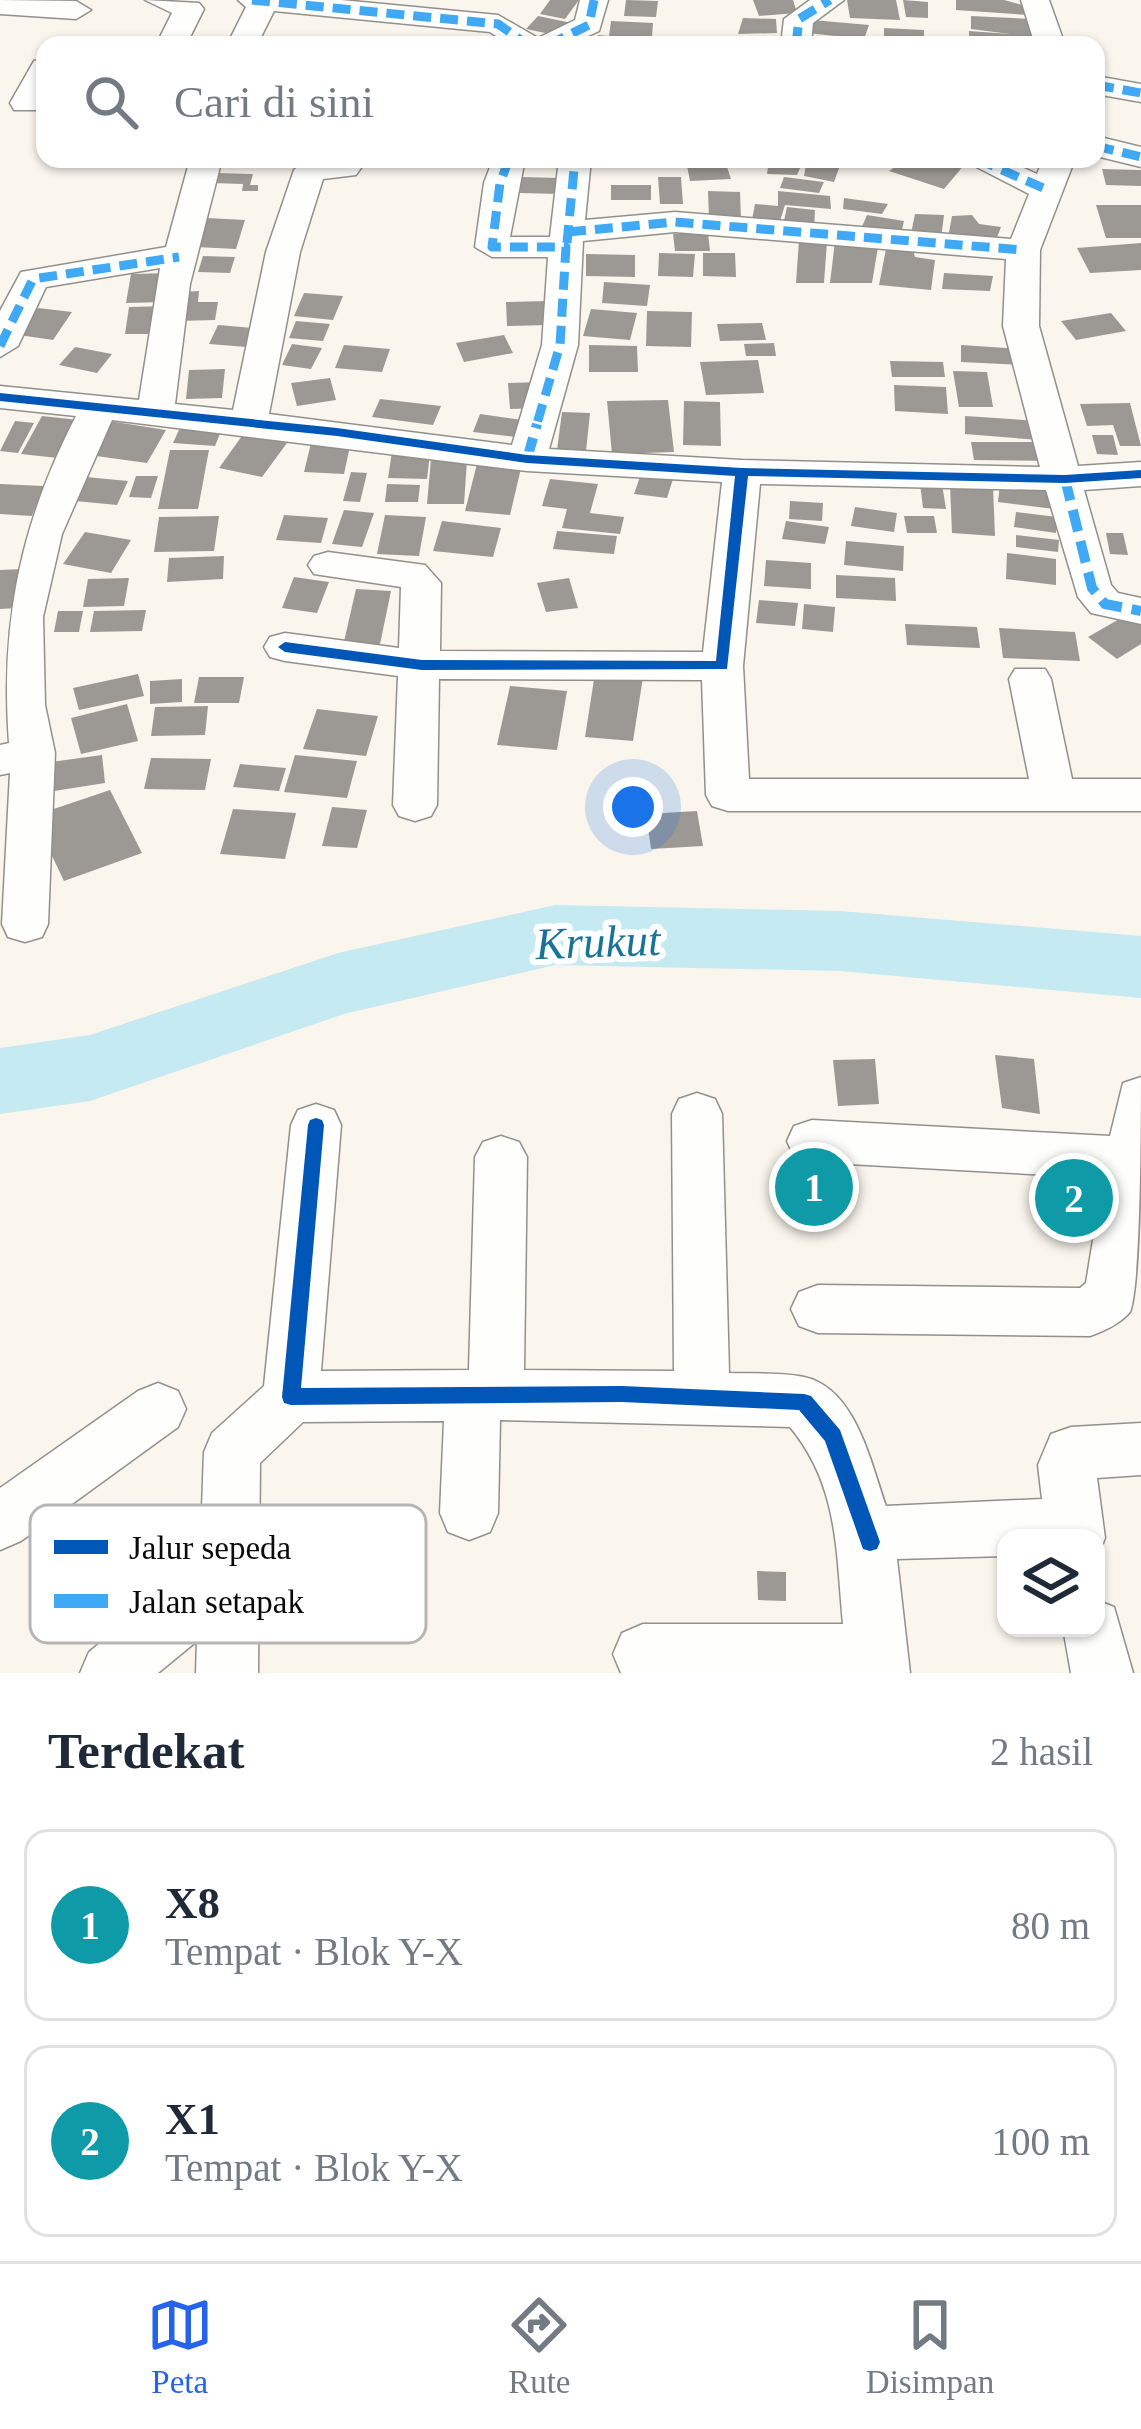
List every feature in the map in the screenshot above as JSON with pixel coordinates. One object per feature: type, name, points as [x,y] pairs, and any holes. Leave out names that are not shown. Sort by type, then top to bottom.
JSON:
[{"type":"street","points":[[159,0],[189,9],[176,36]]},
{"type":"street","points":[[566,36],[589,25],[594,0]]},
{"type":"street","points":[[797,36],[799,19],[830,0]]},
{"type":"street","points":[[1034,0],[1047,36]]},
{"type":"street","points":[[245,36],[257,1],[498,25],[514,36]]},
{"type":"street","points":[[0,4],[82,5]]},
{"type":"street","points":[[63,36],[82,5]]},
{"type":"street","points":[[26,103],[36,84]]},
{"type":"street","points":[[1105,87],[1141,93]]},
{"type":"street","points":[[1105,148],[1141,157]]},
{"type":"street","points":[[155,415],[179,256],[203,168]]},
{"type":"street","points":[[249,423],[283,252],[310,170],[345,168]]},
{"type":"street","points":[[506,168],[492,247],[674,222],[1023,250]]},
{"type":"street","points":[[527,459],[560,344],[574,168]]},
{"type":"street","points":[[1021,168],[1051,174],[1023,250],[1022,326],[1092,588],[1105,604],[1141,611]]},
{"type":"street","points":[[0,346],[33,279],[137,258],[179,256]]},
{"type":"street","points":[[0,397],[527,459],[742,472],[1065,479],[1141,473]]},
{"type":"street","points":[[25,924],[17,757],[8,702],[30,552],[44,512],[98,410]]},
{"type":"street","points":[[742,472],[722,666],[728,795],[1141,795]]},
{"type":"street","points":[[328,565],[411,574],[421,583],[415,805]]},
{"type":"street","points":[[285,647],[422,665],[722,666]]},
{"type":"street","points":[[1030,680],[1054,796]]},
{"type":"street","points":[[818,1309],[1090,1312],[1128,1284],[1132,1158],[1141,1097]]},
{"type":"street","points":[[697,1114],[702,1398]]},
{"type":"street","points":[[231,1505],[232,1452],[291,1397],[316,1125]]},
{"type":"street","points":[[812,1141],[1132,1158]]},
{"type":"street","points":[[469,1514],[485,1396],[501,1157]]},
{"type":"street","points":[[291,1397],[804,1402],[832,1436],[870,1542],[867,1566],[878,1664],[643,1654]]},
{"type":"street","points":[[0,1522],[158,1409]]},
{"type":"street","points":[[1075,1529],[1067,1465],[1071,1453],[1141,1449]]},
{"type":"street","points":[[870,1542],[891,1532],[997,1532]]},
{"type":"street","points":[[1095,1637],[1102,1673]]},
{"type":"street","points":[[111,1673],[148,1643]]},
{"type":"street","points":[[227,1673],[228,1643]]},
{"type":"building","points":[[550,0],[579,0],[565,19],[540,14]]},
{"type":"building","points":[[626,0],[658,1],[656,17],[624,16]]},
{"type":"building","points":[[753,0],[793,0],[797,13],[759,16]]},
{"type":"building","points":[[847,0],[896,0],[900,20],[850,18]]},
{"type":"building","points":[[903,0],[928,2],[928,18],[906,17]]},
{"type":"building","points":[[956,0],[1004,0],[1027,6],[1028,15],[956,10]]},
{"type":"building","points":[[538,16],[572,23],[560,36],[526,29]]},
{"type":"building","points":[[971,16],[1031,19],[1035,36],[969,36],[969,31],[1010,34],[971,29]]},
{"type":"building","points":[[743,18],[776,19],[777,33],[738,34]]},
{"type":"building","points":[[812,20],[869,25],[865,36],[807,33]]},
{"type":"building","points":[[611,21],[653,23],[652,36],[609,36]]},
{"type":"building","points":[[884,28],[924,30],[924,36],[884,36]]},
{"type":"building","points":[[687,168],[727,168],[731,179],[690,181]]},
{"type":"building","points":[[768,168],[800,168],[797,175],[767,174]]},
{"type":"building","points":[[805,168],[839,168],[834,182],[804,176]]},
{"type":"building","points":[[893,168],[962,168],[944,189],[889,171]]},
{"type":"building","points":[[1102,169],[1141,170],[1141,186],[1106,185]]},
{"type":"building","points":[[215,173],[253,174],[250,185],[258,185],[258,191],[242,191],[243,184],[212,183]]},
{"type":"building","points":[[521,177],[560,178],[560,194],[520,193]]},
{"type":"building","points":[[658,177],[681,177],[683,204],[660,204]]},
{"type":"building","points":[[784,177],[824,182],[819,193],[780,188]]},
{"type":"building","points":[[611,185],[651,185],[651,200],[611,200]]},
{"type":"building","points":[[708,191],[740,192],[741,220],[709,219]]},
{"type":"building","points":[[778,191],[830,196],[831,209],[785,205],[779,224],[751,225],[755,204],[778,206]]},
{"type":"building","points":[[844,198],[888,204],[882,214],[843,209]]},
{"type":"building","points":[[1096,205],[1141,205],[1141,238],[1106,238]]},
{"type":"building","points":[[787,207],[815,210],[814,232],[782,230]]},
{"type":"building","points":[[915,214],[944,215],[941,239],[910,238]]},
{"type":"building","points":[[867,215],[904,221],[900,238],[858,236]]},
{"type":"building","points":[[972,215],[979,224],[1001,227],[994,245],[947,243],[952,216]]},
{"type":"building","points":[[207,218],[245,220],[236,249],[196,247]]},
{"type":"building","points":[[708,233],[710,251],[675,251],[673,234]]},
{"type":"building","points":[[799,240],[827,241],[824,283],[796,283]]},
{"type":"building","points":[[835,241],[878,247],[872,283],[830,283]]},
{"type":"building","points":[[1141,243],[1141,270],[1090,273],[1077,248]]},
{"type":"building","points":[[887,244],[912,247],[915,257],[935,260],[931,290],[879,285]]},
{"type":"building","points":[[659,253],[695,254],[693,277],[658,276]]},
{"type":"building","points":[[703,253],[735,253],[736,277],[703,276]]},
{"type":"building","points":[[586,254],[635,255],[635,277],[586,276]]},
{"type":"building","points":[[203,256],[235,257],[230,273],[198,272]]},
{"type":"building","points":[[172,273],[167,302],[126,303],[131,274]]},
{"type":"building","points":[[944,273],[993,276],[990,291],[942,289]]},
{"type":"building","points":[[604,282],[650,285],[647,306],[602,303]]},
{"type":"building","points":[[199,291],[198,302],[218,302],[215,320],[178,321],[183,292]]},
{"type":"building","points":[[304,293],[343,296],[333,320],[294,316]]},
{"type":"building","points":[[547,301],[549,325],[507,326],[506,302]]},
{"type":"building","points":[[167,306],[164,334],[125,334],[129,307]]},
{"type":"building","points":[[38,308],[72,312],[53,340],[19,335]]},
{"type":"building","points":[[591,309],[637,313],[630,340],[583,336]]},
{"type":"building","points":[[647,311],[692,312],[691,347],[646,346]]},
{"type":"building","points":[[1111,313],[1126,331],[1076,340],[1061,321]]},
{"type":"building","points":[[296,321],[330,324],[323,341],[289,338]]},
{"type":"building","points":[[762,323],[766,340],[720,341],[717,324]]},
{"type":"building","points":[[218,325],[266,329],[258,348],[209,344]]},
{"type":"building","points":[[504,335],[513,353],[464,362],[456,343]]},
{"type":"building","points":[[774,343],[776,356],[746,356],[744,344]]},
{"type":"building","points":[[292,344],[322,348],[311,369],[282,365]]},
{"type":"building","points":[[344,345],[390,349],[382,372],[335,368]]},
{"type":"building","points":[[589,345],[637,346],[638,372],[589,372]]},
{"type":"building","points":[[961,345],[1022,349],[1023,365],[961,362]]},
{"type":"building","points":[[75,347],[112,354],[97,373],[59,365]]},
{"type":"building","points":[[758,360],[764,393],[706,395],[700,362]]},
{"type":"building","points":[[890,361],[943,362],[945,377],[892,377]]},
{"type":"building","points":[[225,369],[222,398],[186,399],[189,370]]},
{"type":"building","points":[[953,371],[987,372],[993,407],[959,407]]},
{"type":"building","points":[[330,378],[336,400],[297,406],[291,383]]},
{"type":"building","points":[[542,382],[544,408],[510,409],[508,383]]},
{"type":"building","points":[[894,385],[946,387],[948,414],[895,411]]},
{"type":"building","points":[[380,399],[441,406],[433,425],[372,417]]},
{"type":"building","points":[[668,400],[674,452],[612,454],[607,401]]},
{"type":"building","points":[[684,401],[720,402],[721,446],[683,445]]},
{"type":"building","points":[[1130,403],[1141,446],[1120,446],[1113,425],[1087,426],[1080,404]]},
{"type":"building","points":[[562,412],[590,413],[586,451],[557,450]]},
{"type":"building","points":[[480,414],[530,421],[524,438],[473,432]]},
{"type":"building","points":[[42,416],[88,421],[67,459],[21,454]]},
{"type":"building","points":[[965,416],[1039,421],[1039,440],[965,434]]},
{"type":"building","points":[[15,421],[34,423],[18,453],[0,451]]},
{"type":"building","points":[[109,421],[166,430],[147,463],[89,455]]},
{"type":"building","points":[[183,421],[224,424],[215,446],[173,443]]},
{"type":"building","points":[[244,433],[287,443],[262,477],[219,468]]},
{"type":"building","points":[[313,435],[352,437],[344,474],[304,472]]},
{"type":"building","points":[[1092,435],[1113,435],[1118,455],[1097,454]]},
{"type":"building","points":[[971,442],[1047,442],[1052,461],[974,460]]},
{"type":"building","points":[[393,445],[431,446],[427,479],[388,478]]},
{"type":"building","points":[[170,450],[209,450],[198,509],[158,509]]},
{"type":"building","points":[[431,459],[467,460],[464,504],[427,504]]},
{"type":"building","points":[[478,460],[522,464],[510,515],[465,511]]},
{"type":"building","points":[[351,472],[367,473],[360,502],[343,501]]},
{"type":"building","points":[[641,474],[673,479],[667,498],[634,494]]},
{"type":"building","points":[[136,476],[158,476],[151,498],[129,497]]},
{"type":"building","points":[[86,477],[128,481],[117,505],[75,501]]},
{"type":"building","points":[[550,479],[598,484],[590,513],[624,517],[620,534],[562,528],[567,509],[542,506]]},
{"type":"building","points":[[920,483],[942,484],[946,509],[923,508]]},
{"type":"building","points":[[0,484],[44,486],[32,516],[0,514]]},
{"type":"building","points":[[387,484],[420,485],[418,502],[385,502]]},
{"type":"building","points":[[950,484],[993,487],[995,536],[952,533]]},
{"type":"building","points":[[1000,484],[1064,492],[1062,510],[998,502]]},
{"type":"building","points":[[790,501],[823,503],[822,521],[789,519]]},
{"type":"building","points":[[855,507],[897,513],[894,532],[851,526]]},
{"type":"building","points":[[344,510],[374,513],[362,547],[332,544]]},
{"type":"building","points":[[1016,512],[1057,517],[1056,533],[1014,527]]},
{"type":"building","points":[[284,515],[328,518],[321,543],[276,540]]},
{"type":"building","points":[[385,515],[426,517],[419,556],[377,554]]},
{"type":"building","points":[[219,516],[214,551],[154,552],[159,517]]},
{"type":"building","points":[[904,516],[934,516],[937,533],[907,533]]},
{"type":"building","points":[[442,521],[501,528],[493,557],[433,551]]},
{"type":"building","points":[[786,521],[829,527],[825,544],[782,539]]},
{"type":"building","points":[[557,531],[617,536],[614,554],[553,549]]},
{"type":"building","points":[[85,532],[131,540],[111,573],[63,564]]},
{"type":"building","points":[[1106,533],[1123,533],[1128,555],[1110,554]]},
{"type":"building","points":[[1016,535],[1059,540],[1058,552],[1016,547]]},
{"type":"building","points":[[846,541],[904,546],[903,571],[844,565]]},
{"type":"building","points":[[1007,553],[1056,559],[1056,585],[1006,579]]},
{"type":"building","points":[[224,556],[223,579],[167,582],[169,558]]},
{"type":"building","points":[[766,560],[811,563],[811,589],[764,586]]},
{"type":"building","points":[[24,569],[17,608],[0,609],[0,570]]},
{"type":"building","points":[[836,575],[895,578],[896,601],[836,598]]},
{"type":"building","points":[[294,577],[329,582],[317,613],[282,608]]},
{"type":"building","points":[[129,578],[124,606],[83,607],[88,579]]},
{"type":"building","points":[[569,578],[578,608],[546,612],[537,583]]},
{"type":"building","points":[[356,589],[391,591],[379,649],[343,646]]},
{"type":"building","points":[[759,600],[798,603],[795,626],[756,623]]},
{"type":"building","points":[[804,604],[835,607],[833,632],[802,629]]},
{"type":"building","points":[[146,610],[142,631],[90,632],[94,611]]},
{"type":"building","points":[[1135,610],[1141,614],[1141,644],[1117,659],[1088,637]]},
{"type":"building","points":[[58,611],[83,611],[79,632],[54,632]]},
{"type":"building","points":[[905,624],[977,627],[980,648],[907,645]]},
{"type":"building","points":[[999,628],[1075,632],[1080,661],[1003,658]]},
{"type":"building","points":[[595,673],[643,677],[633,741],[585,737]]},
{"type":"building","points":[[138,674],[144,696],[79,710],[73,688]]},
{"type":"building","points":[[199,677],[244,677],[239,703],[194,703]]},
{"type":"building","points":[[182,679],[182,702],[150,704],[150,681]]},
{"type":"building","points":[[510,686],[567,691],[557,750],[497,745]]},
{"type":"building","points":[[127,704],[138,741],[81,754],[71,718]]},
{"type":"building","points":[[208,706],[205,735],[151,736],[155,707]]},
{"type":"building","points":[[317,709],[378,716],[366,756],[303,749]]},
{"type":"building","points":[[102,755],[105,783],[54,791],[51,762]]},
{"type":"building","points":[[295,755],[357,761],[347,798],[284,792]]},
{"type":"building","points":[[151,758],[211,759],[205,790],[144,789]]},
{"type":"building","points":[[240,764],[286,768],[279,791],[233,787]]},
{"type":"building","points":[[110,790],[142,853],[64,881],[33,816]]},
{"type":"building","points":[[332,807],[367,810],[357,848],[322,846]]},
{"type":"building","points":[[233,809],[296,813],[285,859],[220,854]]},
{"type":"building","points":[[697,811],[703,846],[651,849],[646,814]]},
{"type":"building","points":[[995,1055],[1034,1059],[1040,1114],[1002,1108]]},
{"type":"building","points":[[875,1059],[879,1104],[838,1106],[833,1060]]},
{"type":"building","points":[[793,1161],[835,1164],[836,1218],[793,1210]]},
{"type":"building","points":[[1051,1172],[1091,1174],[1097,1224],[1055,1222]]},
{"type":"building","points":[[757,1571],[786,1572],[786,1601],[758,1600]]},
{"type":"waterway","name":"Krukut","points":[[0,1081],[90,1068],[338,984],[555,935],[840,941],[1141,967]]},
{"type":"marked path","points":[[252,0],[498,24],[515,36]]},
{"type":"marked path","points":[[566,36],[589,25],[594,0]]},
{"type":"marked path","points":[[797,36],[799,19],[830,0]]},
{"type":"marked path","points":[[1105,87],[1141,93]]},
{"type":"marked path","points":[[1105,148],[1141,157]]},
{"type":"marked path","points":[[506,168],[492,247],[566,247],[560,345],[527,459]]},
{"type":"marked path","points":[[567,243],[574,168]]},
{"type":"marked path","points":[[997,168],[1043,188]]},
{"type":"marked path","points":[[568,232],[675,222],[1023,250]]},
{"type":"marked path","points":[[0,346],[33,279],[179,257]]},
{"type":"marked path","points":[[1065,479],[1092,588],[1105,604],[1141,611]]},
{"type":"cycle path","points":[[0,397],[337,432],[527,459],[742,472],[1065,479],[1141,474]]},
{"type":"cycle path","points":[[285,647],[422,665],[722,666],[742,472]]},
{"type":"cycle path","points":[[316,1125],[291,1397],[622,1394],[804,1402],[833,1436],[870,1542]]},
{"type":"place","name":"X8","points":[[814,1187]]},
{"type":"place","name":"X1","points":[[1074,1198]]}]
